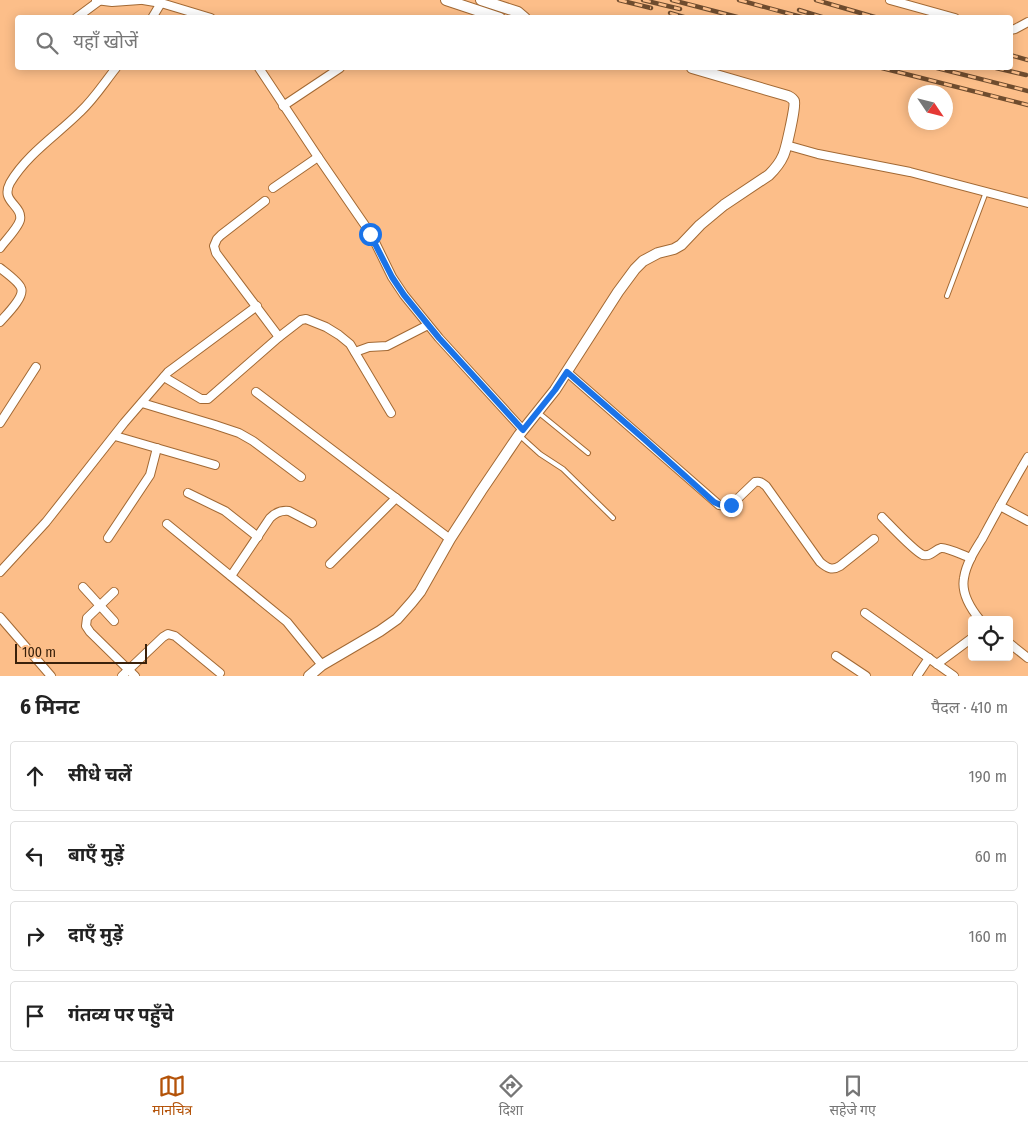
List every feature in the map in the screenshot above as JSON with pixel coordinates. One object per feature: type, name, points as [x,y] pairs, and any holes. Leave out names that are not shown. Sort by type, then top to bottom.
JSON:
[{"type":"street","points":[[80,15],[97,0],[112,2],[142,0],[162,3],[201,15]]},
{"type":"street","points":[[446,0],[491,15]]},
{"type":"street","points":[[481,0],[518,12],[522,15]]},
{"type":"street","points":[[890,0],[944,15]]},
{"type":"street","points":[[154,15],[162,3]]},
{"type":"street","points":[[1013,29],[1028,22]]},
{"type":"street","points":[[0,248],[18,224],[20,217],[7,195],[10,183],[33,155],[86,107],[114,70]]},
{"type":"street","points":[[260,70],[370,234],[392,277],[404,295],[521,433]]},
{"type":"street","points":[[283,106],[337,70]]},
{"type":"street","points":[[309,676],[322,665],[380,631],[396,619],[412,602],[420,592],[450,538],[521,433],[567,372],[618,292],[635,269],[643,261],[658,253],[681,245],[724,205],[774,170],[785,150],[794,110],[794,101],[788,96],[699,70]]},
{"type":"street","points":[[785,150],[818,154],[910,172],[1028,203]]},
{"type":"street","points":[[273,188],[318,157]]},
{"type":"street","points":[[265,201],[221,235],[214,246],[216,252],[279,336]]},
{"type":"street","points":[[0,268],[20,285],[22,291],[20,298],[0,322]]},
{"type":"street","points":[[0,572],[46,522],[114,436],[164,377],[174,367],[257,306]]},
{"type":"street","points":[[164,377],[201,399],[206,400],[279,336],[301,320],[309,320],[326,327],[350,344],[391,413]]},
{"type":"street","points":[[355,352],[369,346],[386,346],[428,325]]},
{"type":"street","points":[[0,423],[36,367]]},
{"type":"street","points":[[567,372],[719,505],[731,505],[755,482],[762,482],[820,562],[828,568],[835,569],[840,566],[874,538]]},
{"type":"street","points":[[256,392],[450,538]]},
{"type":"street","points":[[142,403],[215,424],[239,433],[253,441],[301,477]]},
{"type":"street","points":[[114,436],[215,465]]},
{"type":"street","points":[[108,538],[150,475],[157,448]]},
{"type":"street","points":[[977,616],[967,599],[963,586],[964,577],[971,558],[1028,457]]},
{"type":"street","points":[[188,493],[225,511],[258,537]]},
{"type":"street","points":[[330,564],[396,498]]},
{"type":"street","points":[[1000,506],[1028,521]]},
{"type":"street","points":[[231,576],[273,515],[289,511],[312,523]]},
{"type":"street","points":[[882,517],[916,550],[924,555],[945,548],[971,558]]},
{"type":"street","points":[[167,524],[287,622],[322,665]]},
{"type":"street","points":[[83,587],[114,621]]},
{"type":"street","points":[[114,592],[87,618],[86,626],[125,673],[135,676]]},
{"type":"street","points":[[865,613],[954,676]]},
{"type":"street","points":[[0,617],[51,676]]},
{"type":"street","points":[[125,673],[168,634],[175,636],[220,673]]},
{"type":"street","points":[[937,664],[968,641]]},
{"type":"street","points":[[1013,646],[1028,658]]},
{"type":"street","points":[[836,656],[866,676]]},
{"type":"street","points":[[917,676],[929,658]]},
{"type":"lane","points":[[947,296],[986,192]]},
{"type":"lane","points":[[538,412],[588,453]]},
{"type":"lane","points":[[521,433],[540,454],[563,469],[613,518]]},
{"type":"railway","points":[[619,0],[651,8]]},
{"type":"railway","points":[[643,0],[680,9]]},
{"type":"railway","points":[[672,0],[730,15]]},
{"type":"railway","points":[[739,0],[794,15]]},
{"type":"railway","points":[[816,0],[868,15]]},
{"type":"railway","points":[[799,10],[815,15]]},
{"type":"railway","points":[[670,13],[677,15]]},
{"type":"railway","points":[[1013,56],[1028,60]]},
{"type":"railway","points":[[890,70],[1028,105]]},
{"type":"railway","points":[[945,70],[1028,91]]},
{"type":"railway","points":[[1005,70],[1026,75]]},
{"type":"route","points":[[370,234],[392,277],[404,295],[439,338],[523,430],[567,372],[714,502],[722,506],[731,505]]}]
